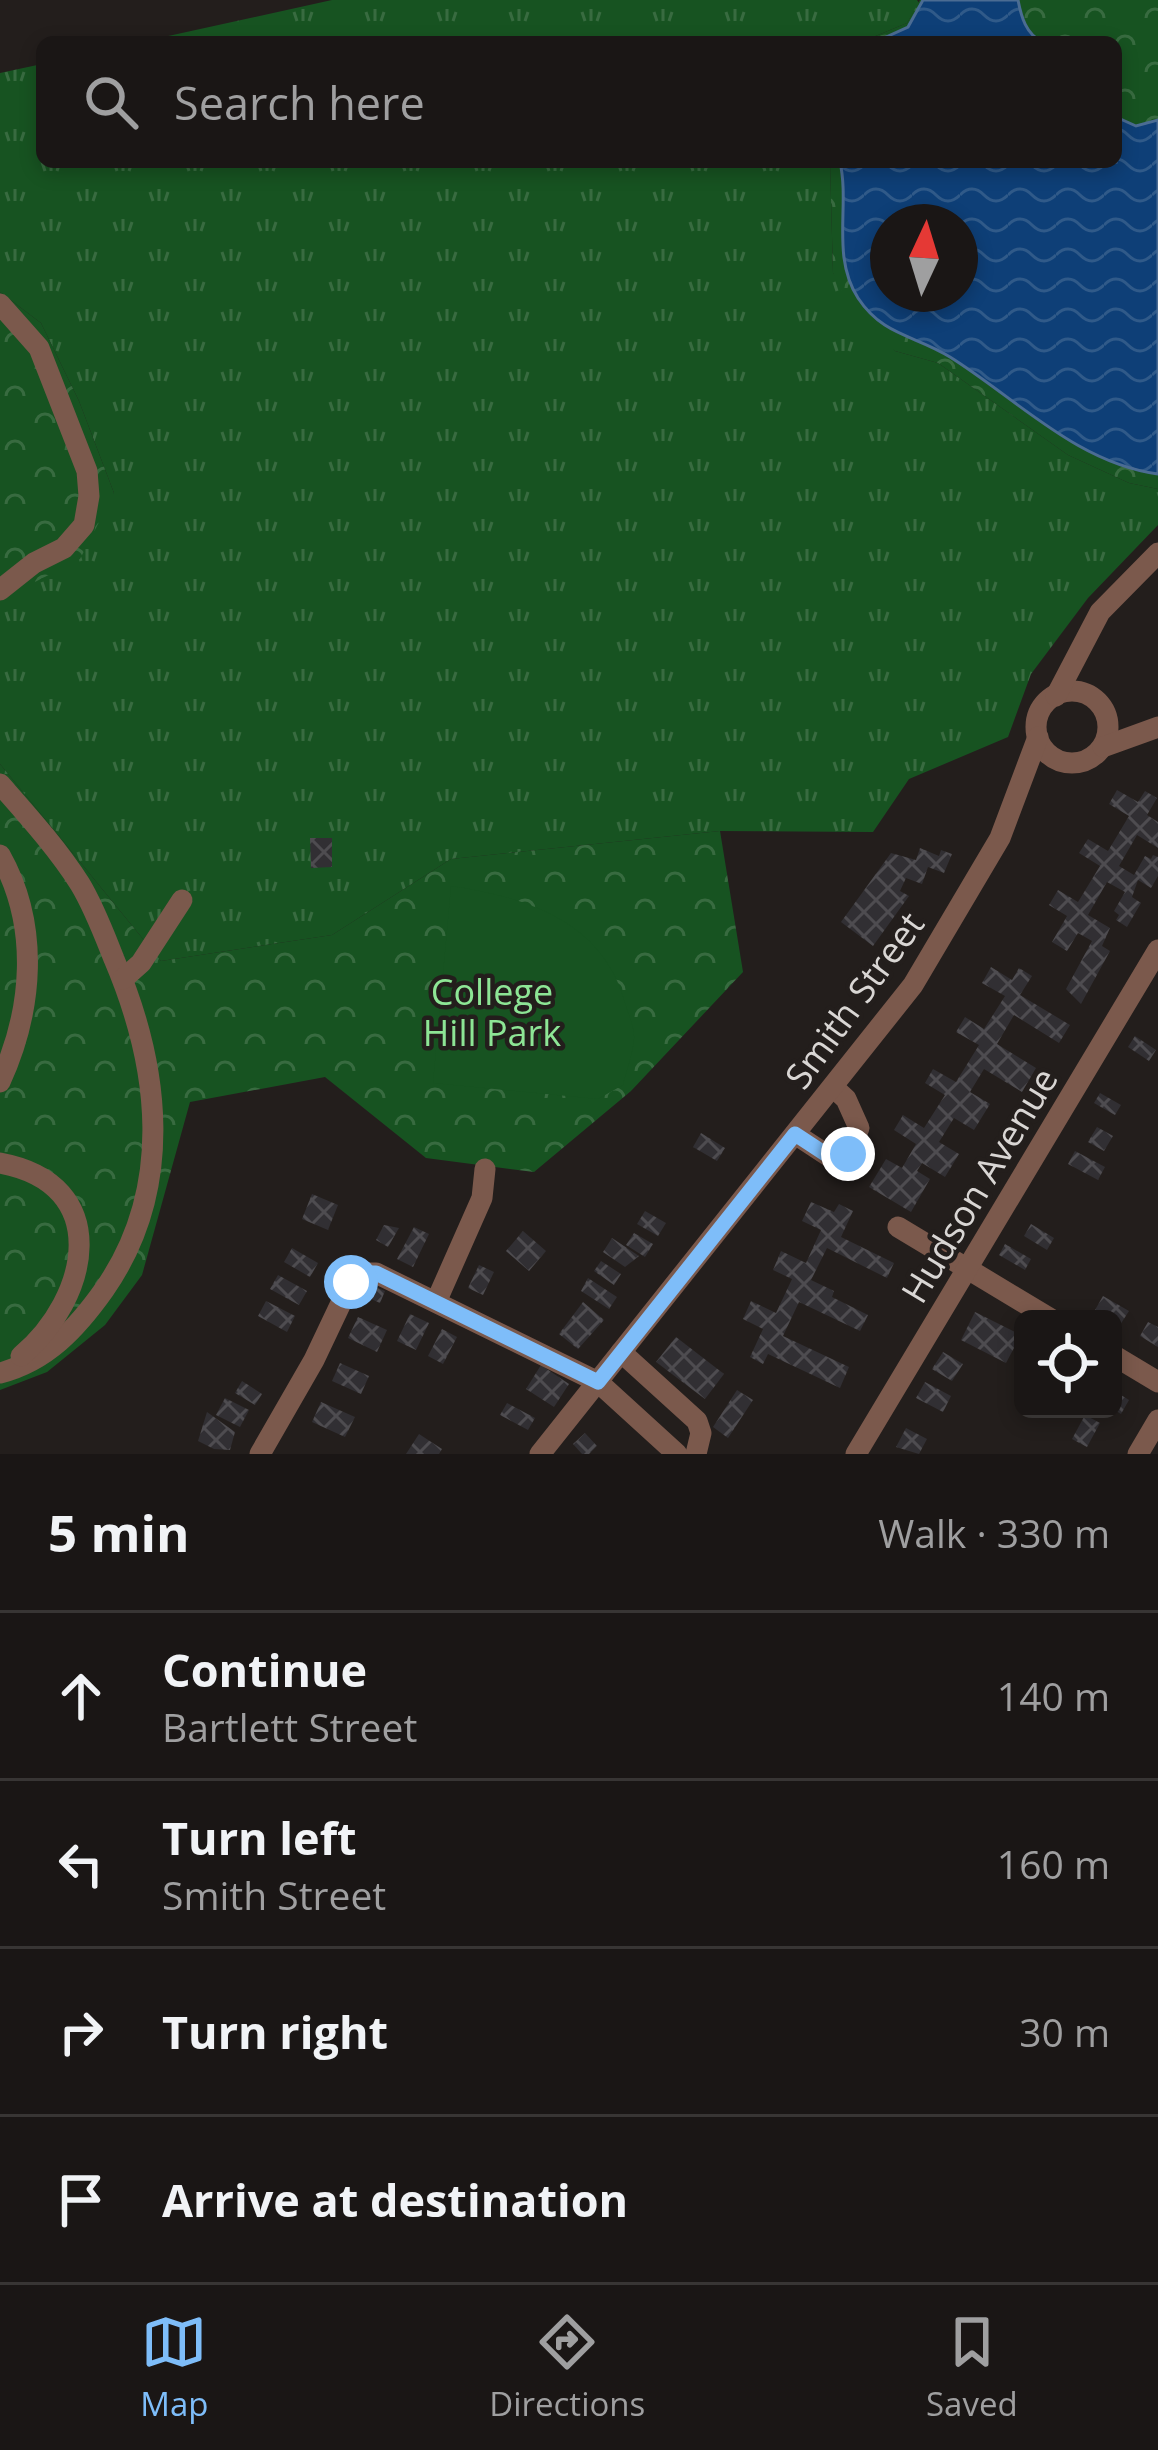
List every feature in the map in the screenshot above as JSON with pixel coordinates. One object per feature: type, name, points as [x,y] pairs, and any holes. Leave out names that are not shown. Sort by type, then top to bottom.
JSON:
[{"type":"street","points":[[0,304],[39,347],[87,471],[89,496],[84,525],[64,548],[34,563],[0,590]]},
{"type":"street","points":[[1108,720],[1158,727],[1103,747],[1086,761],[1063,762],[1047,753],[1038,737],[1040,713],[1056,696],[1100,612],[1158,553]]},
{"type":"street","points":[[1078,654],[1087,694]]},
{"type":"street","points":[[1056,696],[1071,692],[1096,700],[1108,720],[1103,747]]},
{"type":"street","name":"Smith Street","points":[[540,1454],[833,1087],[933,953],[1000,838],[1038,737]]},
{"type":"street","points":[[1017,795],[1063,762]]},
{"type":"street","points":[[0,784],[82,887],[140,1025],[156,1131],[150,1178],[136,1228],[114,1276],[84,1318],[54,1348],[0,1371]]},
{"type":"street","points":[[0,855],[16,887],[28,972],[24,1012],[0,1082]]},
{"type":"street","points":[[123,980],[141,963],[182,900]]},
{"type":"street","name":"Hudson Avenue","points":[[856,1454],[1158,950]]},
{"type":"street","points":[[795,1134],[833,1159],[848,1154],[859,1128],[846,1099],[833,1087]]},
{"type":"street","points":[[0,1371],[40,1339],[66,1302],[78,1259],[80,1223],[64,1197],[39,1177],[2,1161]]},
{"type":"street","points":[[436,1302],[482,1198],[485,1169]]},
{"type":"street","points":[[898,1227],[1036,1310]]},
{"type":"street","points":[[260,1454],[314,1360],[351,1282],[362,1273],[376,1273],[598,1382],[677,1454]]},
{"type":"street","points":[[621,1352],[697,1421],[701,1433],[696,1454]]},
{"type":"street","points":[[1122,1360],[1158,1382]]},
{"type":"street","points":[[1138,1454],[1158,1420]]},
{"type":"green space","points":[[332,0],[919,3],[907,23],[876,36],[168,36]]},
{"type":"green space","points":[[920,0],[1158,0],[1158,489],[1129,483],[1068,455],[938,363],[895,351],[855,321],[833,273],[830,168],[1122,168],[1122,36],[876,36],[907,23]]},
{"type":"green space","points":[[36,65],[36,168],[830,168],[833,273],[895,351],[938,363],[1068,455],[1129,483],[1158,489],[1158,525],[1088,598],[1031,674],[1008,737],[909,779],[873,832],[720,831],[451,859],[332,935],[161,961],[0,764],[0,592],[114,493],[79,401],[41,323],[0,292],[0,73]]},
{"type":"green space","points":[[0,292],[41,323],[79,401],[114,493],[80,559],[29,585],[0,592]]},
{"type":"green space","name":"College Hill Park","points":[[0,764],[161,961],[332,935],[451,859],[720,831],[743,972],[631,1091],[534,1172],[426,1158],[325,1077],[190,1102],[142,1275],[105,1325],[47,1372],[0,1390]]},
{"type":"green space","points":[[451,886],[533,906],[580,933],[599,952],[614,975],[633,1030],[623,1085],[598,1099],[433,1083]]},
{"type":"water","points":[[923,0],[1018,0],[1034,36],[888,36],[908,27]]},
{"type":"water","points":[[1122,120],[1136,126],[1158,120],[1158,474],[1129,468],[1074,443],[950,357],[889,328],[868,311],[858,298],[843,248],[841,168],[1122,168]]},
{"type":"building","points":[[1117,790],[1138,802],[1145,791],[1157,798],[1147,815],[1158,822],[1158,848],[1137,835],[1119,866],[1134,875],[1145,856],[1151,859],[1153,855],[1158,857],[1158,876],[1151,888],[1138,880],[1132,897],[1141,903],[1127,927],[1116,920],[1119,915],[1114,911],[1125,892],[1107,882],[1088,915],[1110,928],[1102,946],[1110,951],[1081,1004],[1066,989],[1092,941],[1078,933],[1067,951],[1052,942],[1067,916],[1049,905],[1058,890],[1078,902],[1100,866],[1079,853],[1088,839],[1108,851],[1129,816],[1109,804]]},
{"type":"building","points":[[310,838],[332,838],[332,867],[311,868]]},
{"type":"building","points":[[920,848],[939,856],[941,850],[952,854],[944,873],[928,867],[922,884],[906,878],[900,891],[909,896],[873,946],[841,922],[891,853],[916,860]]},
{"type":"building","points":[[991,967],[1012,980],[1019,968],[1032,976],[1020,995],[1070,1025],[1059,1043],[1014,1015],[997,1044],[1036,1068],[1022,1092],[984,1069],[970,1092],[990,1104],[974,1130],[954,1118],[939,1142],[959,1154],[945,1177],[922,1163],[917,1171],[930,1179],[911,1212],[869,1187],[886,1159],[902,1168],[916,1144],[894,1130],[903,1115],[924,1128],[945,1095],[925,1083],[933,1069],[956,1082],[979,1045],[956,1032],[965,1017],[984,1029],[1005,996],[982,983]]},
{"type":"building","points":[[1135,1036],[1156,1050],[1149,1061],[1128,1047]]},
{"type":"building","points":[[1100,1093],[1121,1105],[1115,1115],[1094,1103]]},
{"type":"building","points":[[1097,1127],[1113,1136],[1104,1151],[1088,1142]]},
{"type":"building","points":[[701,1133],[725,1148],[717,1161],[693,1147]]},
{"type":"building","points":[[1075,1151],[1105,1167],[1098,1180],[1068,1164]]},
{"type":"building","points":[[312,1194],[338,1205],[328,1230],[302,1219]]},
{"type":"building","points":[[811,1202],[834,1212],[839,1204],[853,1211],[841,1237],[894,1263],[887,1278],[827,1248],[811,1280],[868,1315],[860,1331],[799,1302],[783,1336],[849,1367],[840,1388],[768,1354],[763,1364],[750,1357],[763,1329],[743,1319],[751,1301],[776,1313],[792,1279],[773,1270],[781,1251],[806,1263],[821,1230],[802,1221]]},
{"type":"building","points":[[645,1211],[666,1223],[658,1236],[637,1224]]},
{"type":"building","points":[[1031,1224],[1054,1238],[1047,1250],[1024,1236]]},
{"type":"building","points":[[384,1225],[399,1228],[388,1247],[376,1240]]},
{"type":"building","points":[[414,1227],[429,1234],[413,1267],[397,1259]]},
{"type":"building","points":[[523,1231],[546,1251],[529,1271],[506,1251]]},
{"type":"building","points":[[634,1233],[653,1244],[645,1257],[626,1245]]},
{"type":"building","points":[[612,1238],[639,1256],[625,1267],[603,1252]]},
{"type":"building","points":[[1005,1244],[1031,1259],[1025,1270],[999,1255]]},
{"type":"building","points":[[292,1248],[318,1263],[310,1277],[284,1262]]},
{"type":"building","points":[[601,1261],[621,1274],[614,1285],[594,1271]]},
{"type":"building","points":[[479,1265],[494,1272],[483,1295],[468,1288]]},
{"type":"building","points":[[278,1275],[307,1291],[299,1305],[270,1289]]},
{"type":"building","points":[[588,1278],[617,1297],[609,1309],[581,1291]]},
{"type":"building","points":[[363,1282],[385,1291],[380,1303],[358,1293]]},
{"type":"building","points":[[1103,1296],[1129,1311],[1122,1322],[1122,1310],[1095,1310]]},
{"type":"building","points":[[266,1301],[295,1316],[287,1332],[258,1316]]},
{"type":"building","points":[[583,1302],[604,1320],[578,1349],[559,1334]]},
{"type":"building","points":[[975,1312],[1014,1332],[1014,1348],[1006,1363],[961,1340]]},
{"type":"building","points":[[410,1314],[429,1323],[416,1350],[397,1341]]},
{"type":"building","points":[[358,1317],[387,1330],[377,1352],[348,1338]]},
{"type":"building","points":[[1148,1322],[1158,1327],[1158,1347],[1140,1336]]},
{"type":"building","points":[[442,1329],[457,1337],[443,1364],[428,1356]]},
{"type":"building","points":[[676,1337],[724,1374],[705,1399],[656,1362]]},
{"type":"building","points":[[943,1352],[963,1364],[952,1381],[932,1369]]},
{"type":"building","points":[[340,1363],[369,1376],[361,1394],[332,1381]]},
{"type":"building","points":[[541,1365],[569,1384],[554,1407],[526,1389]]},
{"type":"building","points":[[242,1381],[262,1394],[255,1405],[235,1393]]},
{"type":"building","points":[[925,1382],[951,1396],[943,1412],[916,1398]]},
{"type":"building","points":[[737,1390],[753,1400],[728,1438],[713,1427]]},
{"type":"building","points":[[225,1398],[249,1410],[240,1427],[216,1415]]},
{"type":"building","points":[[321,1402],[355,1417],[345,1437],[312,1422]]},
{"type":"building","points":[[507,1403],[535,1418],[528,1430],[500,1415]]},
{"type":"building","points":[[207,1412],[235,1432],[230,1450],[198,1441]]},
{"type":"building","points":[[1083,1418],[1100,1423],[1087,1447],[1072,1439]]},
{"type":"building","points":[[906,1428],[927,1439],[919,1454],[896,1447]]},
{"type":"building","points":[[585,1433],[597,1446],[589,1454],[582,1454],[573,1444]]},
{"type":"building","points":[[419,1434],[442,1449],[439,1454],[406,1454]]},
{"type":"route","points":[[351,1282],[362,1273],[376,1273],[598,1382],[795,1134],[833,1159],[848,1154]]}]
